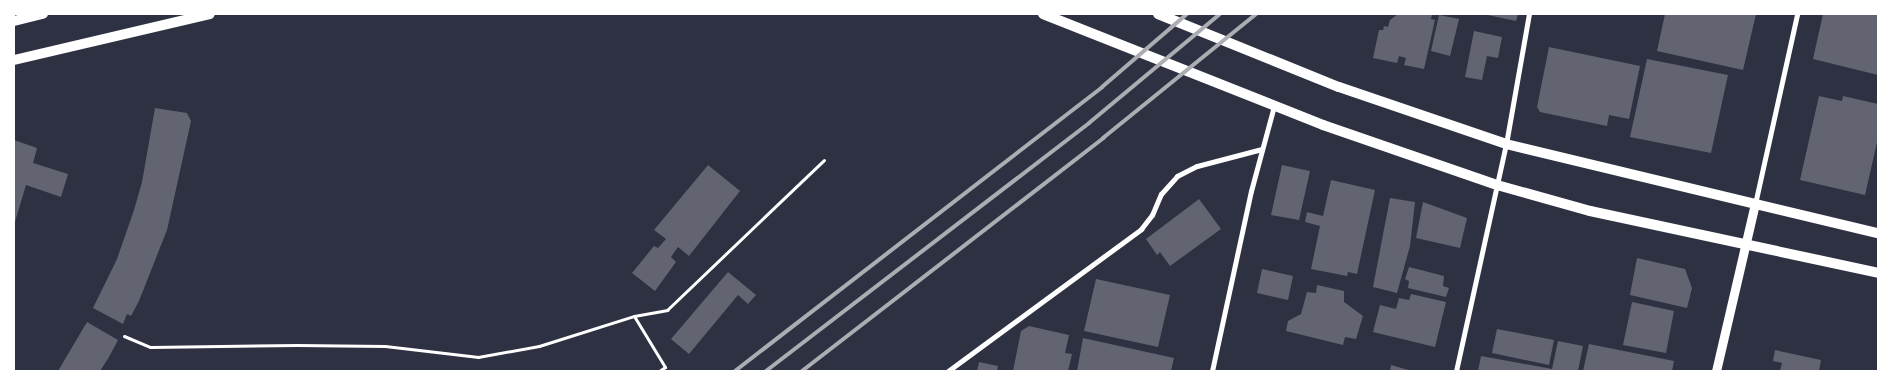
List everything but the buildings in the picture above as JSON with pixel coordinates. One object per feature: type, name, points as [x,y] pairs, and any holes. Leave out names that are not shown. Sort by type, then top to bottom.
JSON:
[{"type":"main road","points":[[14,20],[43,14]]},
{"type":"main road","points":[[14,60],[210,14]]},
{"type":"main road","points":[[1043,14],[1274,106],[1497,185],[1590,211],[1878,273]]},
{"type":"main road","points":[[1158,14],[1339,87],[1506,144],[1878,233]]},
{"type":"street","points":[[1456,371],[1506,144],[1529,14]]},
{"type":"street","points":[[1716,371],[1797,14]]},
{"type":"street","points":[[1212,371],[1251,191],[1274,106]]},
{"type":"street","points":[[948,371],[1141,229],[1152,215],[1161,194],[1177,176],[1197,166],[1262,149]]},
{"type":"path","points":[[124,336],[150,347],[385,346],[478,357],[539,346],[634,316],[667,310],[824,160]]},
{"type":"path","points":[[634,316],[665,367],[659,371]]},
{"type":"railway","points":[[735,371],[1102,87],[1187,14]]},
{"type":"railway","points":[[766,371],[1089,123],[1220,14]]},
{"type":"railway","points":[[802,371],[1103,138],[1256,14]]}]
